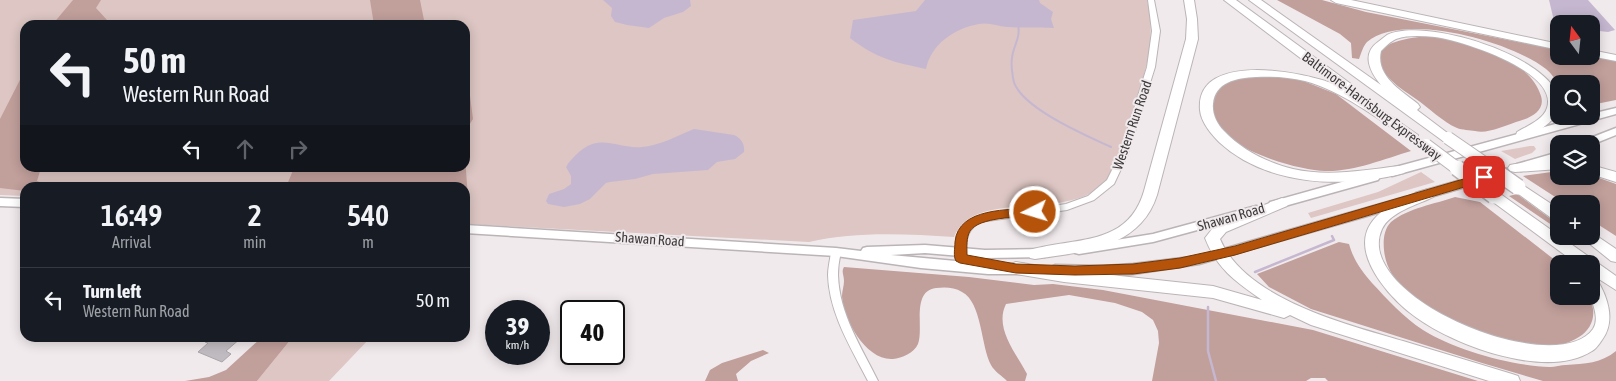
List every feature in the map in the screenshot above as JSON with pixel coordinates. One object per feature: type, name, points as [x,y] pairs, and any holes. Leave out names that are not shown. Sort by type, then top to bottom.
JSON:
[{"type":"highway","points":[[1035,254],[1101,241],[1129,227],[1144,211],[1192,39],[1192,19],[1189,0]]},
{"type":"highway","name":"Baltimore-Harrisburg Expressway","points":[[1229,0],[1576,255]]},
{"type":"highway","name":"Baltimore-Harrisburg Expressway","points":[[1254,0],[1522,186],[1550,209]]},
{"type":"highway","points":[[1336,0],[1550,45]]},
{"type":"highway","points":[[1272,12],[1414,107],[1452,137]]},
{"type":"highway","points":[[1414,107],[1379,74],[1374,61],[1379,46],[1396,37],[1413,34],[1445,36],[1467,40],[1489,47],[1517,60],[1538,76],[1550,89],[1554,102],[1551,113],[1545,120],[1522,135]]},
{"type":"highway","points":[[1600,55],[1616,58]]},
{"type":"highway","points":[[1399,170],[1328,178],[1293,174],[1267,165],[1242,152],[1217,131],[1206,111],[1207,98],[1218,83],[1233,76],[1262,72],[1295,75],[1341,91],[1412,135]]},
{"type":"highway","points":[[1515,168],[1550,160]]},
{"type":"highway","points":[[1600,173],[1616,177]]},
{"type":"highway","points":[[1522,186],[1550,203]]},
{"type":"highway","points":[[1428,194],[1384,218],[1374,231],[1373,248],[1379,268],[1394,289],[1416,309],[1447,329],[1480,344],[1515,354],[1546,356],[1570,353],[1582,349],[1596,338],[1604,321],[1600,301]]},
{"type":"highway","points":[[1282,203],[1221,228],[1212,238],[1213,243],[1219,255],[1243,279],[1263,293],[1317,322]]},
{"type":"highway","points":[[1519,214],[1566,255]]},
{"type":"highway","points":[[1600,237],[1616,248]]},
{"type":"highway","points":[[1599,245],[1616,257]]},
{"type":"highway","points":[[1016,268],[1064,276],[1150,283],[1204,291],[1317,322],[1512,381]]},
{"type":"highway","name":"Baltimore-Harrisburg Expressway","points":[[1600,272],[1616,284]]},
{"type":"main road","name":"Shawan Road","points":[[902,261],[924,257],[1035,254],[1086,250],[1153,238],[1522,135],[1616,111]]},
{"type":"main road","points":[[1600,138],[1616,131]]},
{"type":"main road","points":[[1600,143],[1616,139]]},
{"type":"main road","name":"Shawan Road","points":[[470,229],[836,252],[902,261],[988,269],[1114,270],[1172,264],[1219,255],[1515,168]]},
{"type":"main road","points":[[0,202],[20,204]]},
{"type":"main road","name":"Shawan Road","points":[[836,252],[925,249],[1016,268]]},
{"type":"street","name":"Western Run Road","points":[[961,255],[964,230],[978,219],[1067,207],[1091,198],[1111,182],[1124,154],[1152,67],[1156,31],[1151,0]]},
{"type":"street","points":[[836,252],[835,288],[842,316],[873,381]]},
{"type":"shaded area","points":[[0,0],[1147,0],[1150,14],[1149,53],[1143,78],[1119,156],[1105,182],[1089,194],[1069,201],[1001,208],[981,213],[965,222],[954,237],[899,234],[863,235],[809,242],[470,224],[470,182],[20,182],[20,196],[0,195]]},
{"type":"shaded area","points":[[73,0],[101,0],[96,8],[107,20],[56,20]]},
{"type":"shaded area","points":[[370,0],[420,0],[424,20],[373,20]]},
{"type":"shaded area","points":[[603,0],[690,0],[691,6],[683,12],[664,18],[649,28],[615,22],[611,16],[612,8]]},
{"type":"shaded area","points":[[925,0],[1039,0],[1040,3],[1053,12],[1051,19],[1054,28],[1007,27],[986,23],[970,26],[953,33],[945,39],[933,52],[926,69],[886,59],[869,51],[850,38],[853,20],[916,11]]},
{"type":"shaded area","points":[[1277,0],[1322,0],[1366,12],[1550,48],[1550,65],[1600,65],[1600,58],[1616,61],[1616,100],[1600,103],[1600,75],[1551,75],[1530,59],[1484,40],[1431,30],[1406,29],[1384,33],[1367,42],[1359,59],[1352,58],[1351,43],[1340,34]]},
{"type":"shaded area","points":[[1549,0],[1588,0],[1615,30],[1608,32],[1600,31],[1600,15],[1553,15]]},
{"type":"shaded area","points":[[1429,36],[1478,47],[1510,61],[1524,71],[1534,82],[1541,96],[1541,106],[1535,114],[1526,119],[1480,132],[1459,129],[1447,122],[1395,84],[1381,69],[1378,59],[1380,52],[1386,46],[1407,39]]},
{"type":"shaded area","points":[[1259,74],[1296,78],[1336,94],[1411,151],[1357,167],[1325,171],[1311,170],[1274,160],[1237,143],[1222,132],[1214,119],[1212,104],[1214,94],[1223,83]]},
{"type":"shaded area","points":[[20,80],[20,172],[40,172],[37,181],[40,182],[20,182],[20,190],[0,188],[0,119]]},
{"type":"shaded area","points":[[470,96],[473,119],[470,124]]},
{"type":"shaded area","points":[[694,129],[734,135],[742,142],[744,152],[735,159],[717,162],[708,170],[653,174],[635,179],[606,183],[590,199],[580,204],[564,207],[548,204],[546,201],[549,194],[564,189],[571,184],[571,176],[566,167],[573,157],[587,146],[595,143],[609,143],[633,147],[649,146]]},
{"type":"shaded area","points":[[1534,146],[1536,149],[1532,153],[1515,159],[1501,151]]},
{"type":"shaded area","points":[[292,172],[466,172],[467,182],[288,182]]},
{"type":"shaded area","points":[[1421,172],[1435,182],[1311,218],[1308,213],[1378,192]]},
{"type":"shaded area","points":[[1550,172],[1550,185],[1600,185],[1600,178],[1616,184],[1616,236],[1600,226],[1600,195],[1552,195],[1523,176]]},
{"type":"shaded area","points":[[1517,194],[1550,218],[1550,224],[1509,196]]},
{"type":"shaded area","points":[[1455,197],[1480,202],[1550,256],[1550,305],[1592,305],[1593,317],[1585,332],[1569,342],[1539,349],[1530,349],[1471,334],[1422,303],[1404,289],[1391,272],[1386,262],[1384,242],[1387,228],[1391,222],[1405,213]]},
{"type":"shaded area","points":[[1339,242],[1349,244],[1361,269],[1396,308],[1409,320],[1436,337],[1484,356],[1535,366],[1552,367],[1592,362],[1605,358],[1616,351],[1616,381],[1543,381],[1482,363],[1311,309],[1269,287],[1257,274]]},
{"type":"shaded area","points":[[844,267],[969,277],[1034,285],[1053,284],[1103,290],[1313,330],[1478,381],[1328,381],[1325,378],[1311,378],[1306,381],[1152,381],[1159,343],[1158,331],[1153,320],[1142,312],[1115,303],[1069,295],[1006,304],[1003,313],[1004,331],[1027,374],[1025,381],[1007,381],[991,365],[974,305],[969,297],[953,288],[936,288],[928,291],[923,296],[918,344],[914,350],[904,356],[893,359],[883,358],[874,353],[865,346],[851,327],[843,305]]},
{"type":"shaded area","points":[[257,342],[289,342],[257,381],[185,381],[209,377],[226,370]]},
{"type":"shaded area","points":[[289,342],[366,342],[329,381],[257,381]]},
{"type":"shaded area","points":[[763,350],[769,353],[751,361],[736,374],[738,381],[705,381],[710,370],[722,363]]},
{"type":"building","points":[[205,342],[236,342],[226,351],[231,354],[222,362],[198,352],[208,343]]},
{"type":"waterway","points":[[1018,25],[1018,38],[1012,63],[1013,78],[1017,89],[1026,99],[1054,119],[1111,147]]},
{"type":"waterway","points":[[1255,272],[1334,240],[1332,236]]},
{"type":"waterway","points":[[1208,307],[1208,351],[1216,381]]},
{"type":"route","points":[[1035,212],[990,216],[978,219],[964,230],[960,258],[983,264],[1016,268],[1075,271],[1133,269],[1180,263],[1235,251],[1484,177]]}]
